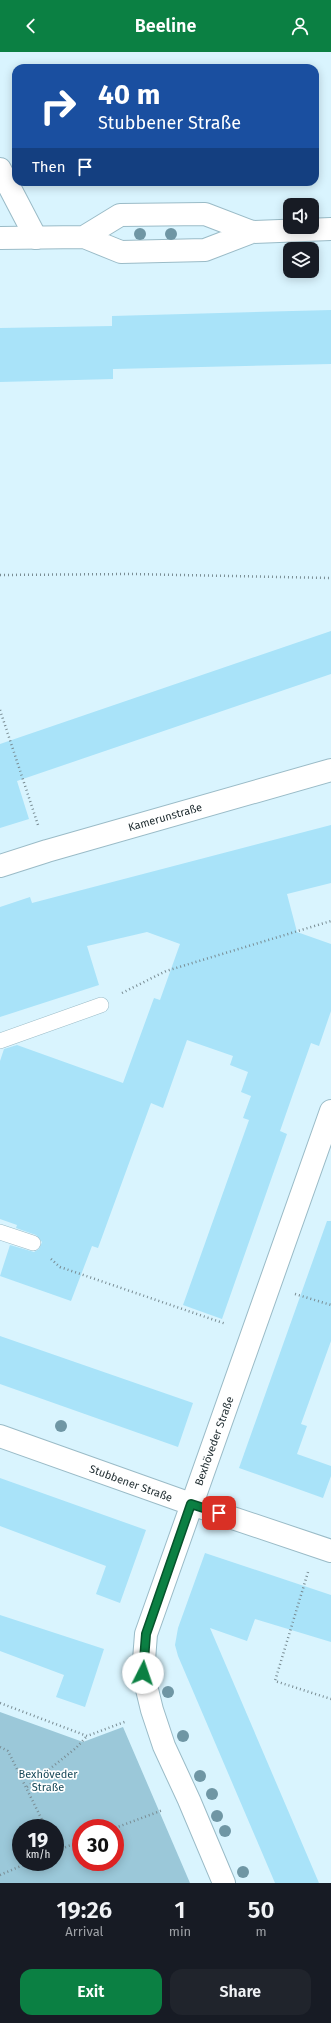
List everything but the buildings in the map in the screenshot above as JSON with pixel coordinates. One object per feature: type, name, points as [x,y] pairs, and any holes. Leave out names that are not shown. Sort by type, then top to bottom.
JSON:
[{"type":"street","points":[[0,169],[36,238]]},
{"type":"street","points":[[84,236],[120,215],[205,214],[252,232]]},
{"type":"street","points":[[0,238],[84,236],[121,252],[205,250],[252,232],[331,230]]},
{"type":"street","name":"Kamerunstraße","points":[[0,866],[47,851],[331,770]]},
{"type":"street","name":"Bexhöveder Straße","points":[[224,1883],[189,1800],[164,1746],[152,1710],[143,1673],[146,1634],[331,1111]]},
{"type":"street","name":"Stubbener Straße","points":[[0,1436],[191,1504],[323,1548]]},
{"type":"lane","points":[[0,1040],[101,1005]]},
{"type":"lane","points":[[0,1232],[33,1243]]},
{"type":"path","points":[[0,575],[132,574],[331,578]]},
{"type":"path","points":[[0,710],[47,851]]},
{"type":"path","points":[[101,1005],[166,971],[331,921]]},
{"type":"path","points":[[33,1243],[60,1267],[253,1334]]},
{"type":"path","points":[[270,1286],[331,1305]]},
{"type":"path","points":[[323,1548],[276,1682],[331,1699]]},
{"type":"path","points":[[0,1704],[87,1736]]},
{"type":"path","points":[[27,1788],[76,1748],[87,1736],[152,1710]]},
{"type":"path","points":[[0,1747],[8,1751],[42,1819]]},
{"type":"path","points":[[124,1825],[189,1800]]},
{"type":"path","points":[[0,1875],[12,1870]]},
{"type":"green space","name":"Bexhöveder Straße","points":[[0,1712],[83,1742],[123,1727],[190,1883],[0,1883]]},
{"type":"route","points":[[143,1673],[146,1634],[191,1504],[219,1513]]}]
